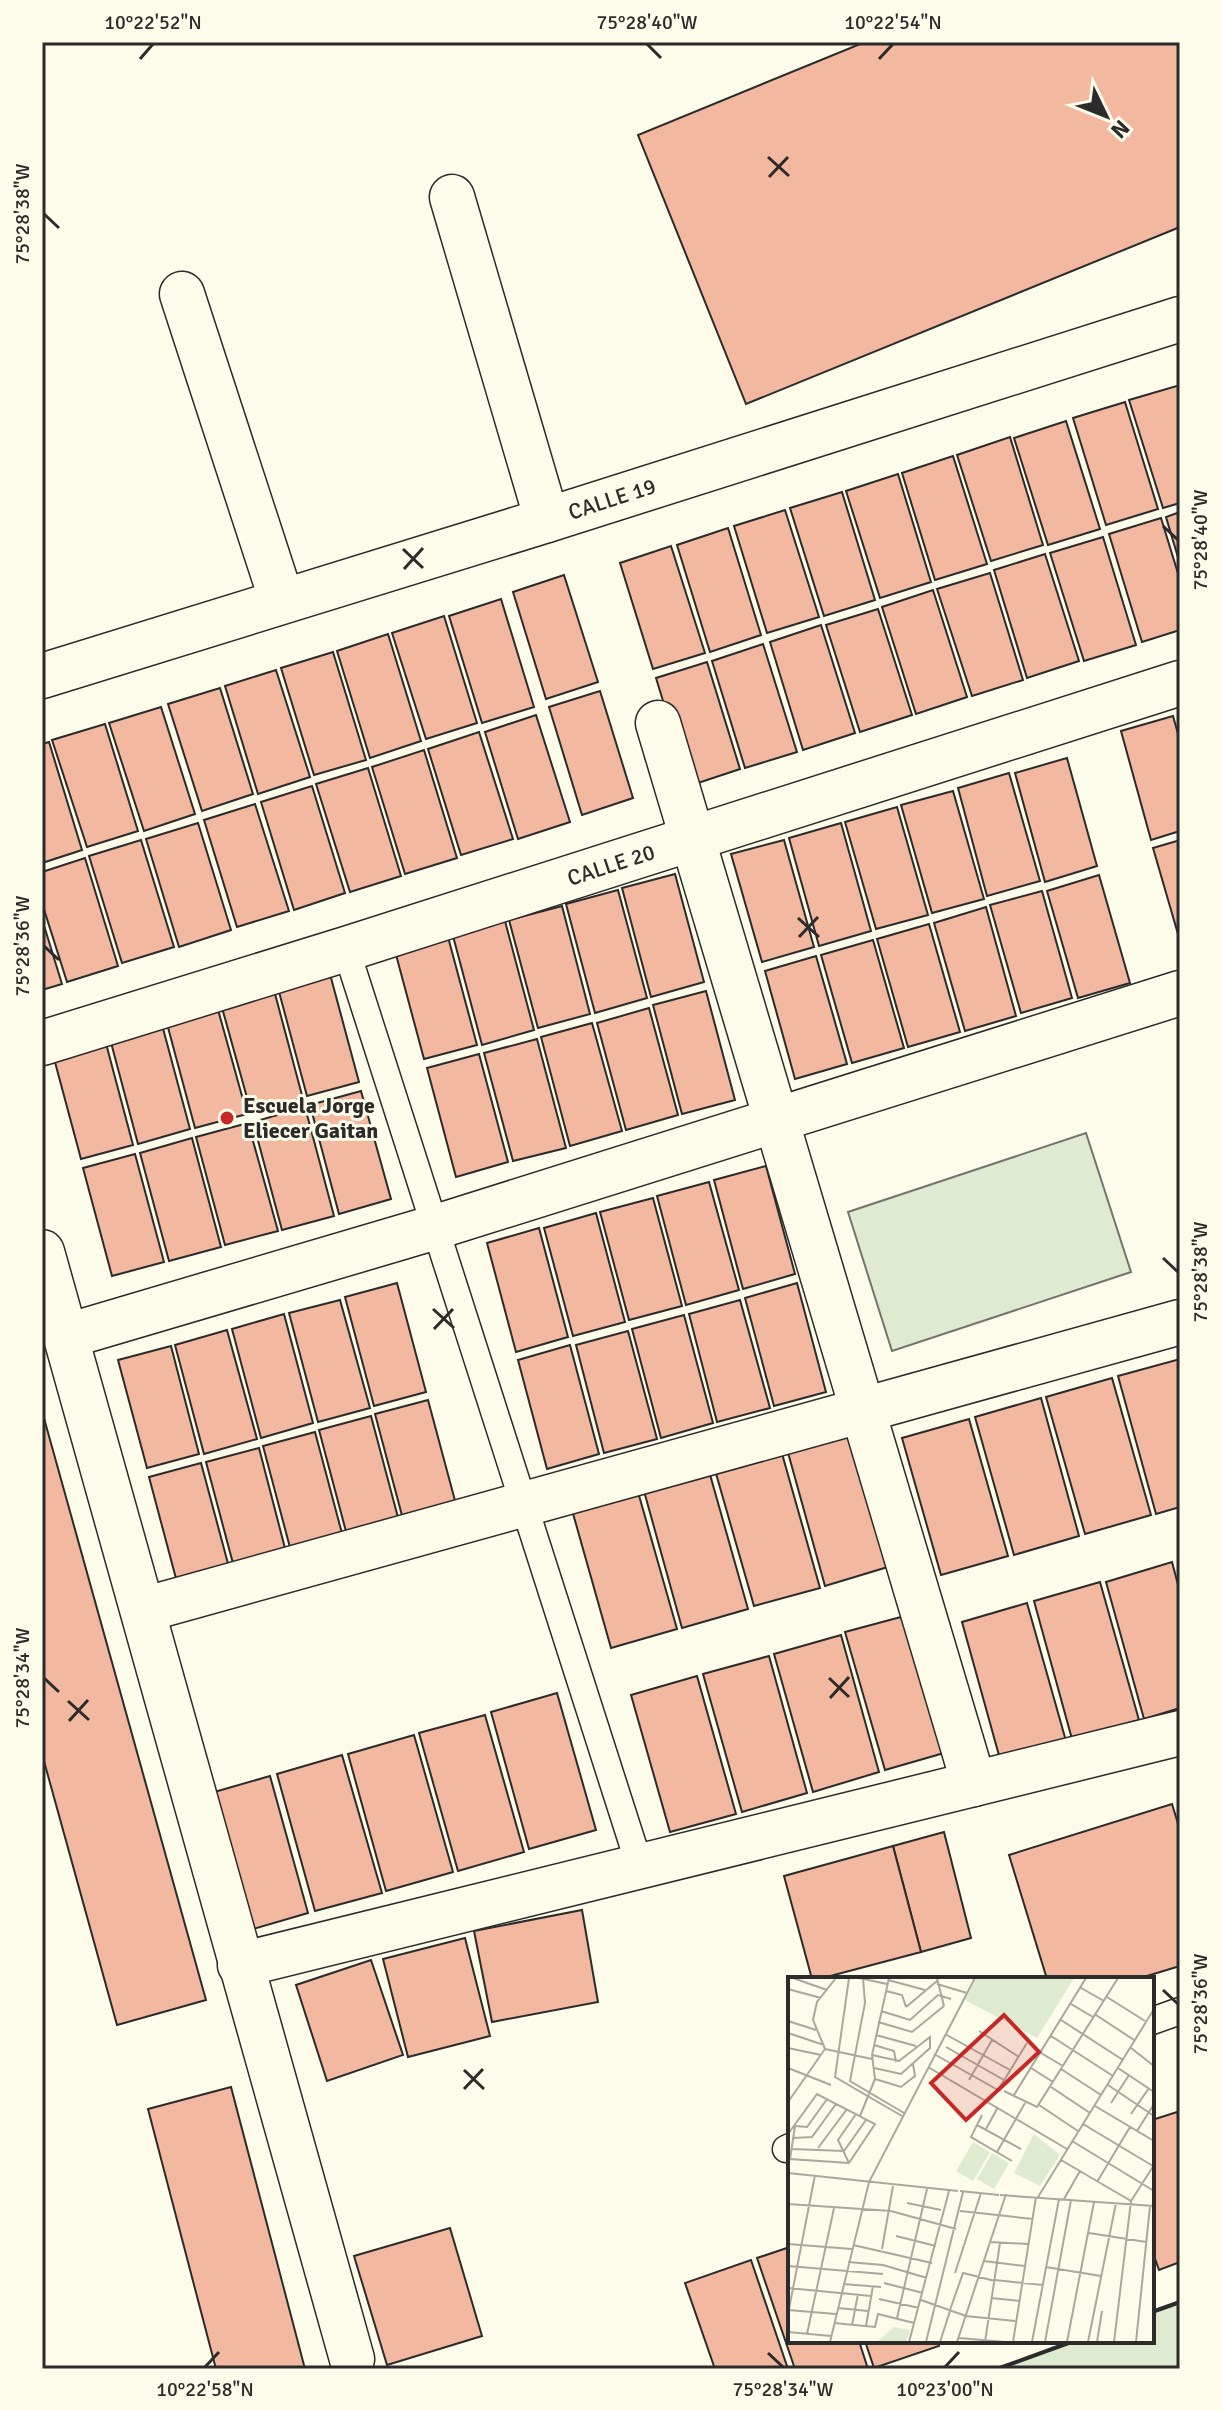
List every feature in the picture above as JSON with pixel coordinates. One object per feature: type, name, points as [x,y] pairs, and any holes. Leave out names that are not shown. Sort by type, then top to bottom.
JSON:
[{"type":"street","points":[[452,197],[547,520]]},
{"type":"street","points":[[182,294],[282,601]]},
{"type":"street","name":"CALLE 19","points":[[42,676],[1180,319]]},
{"type":"street","name":"CALLE 20","points":[[42,1043],[1180,683]]},
{"type":"street","points":[[658,723],[974,1784]]},
{"type":"street","points":[[67,1336],[436,1227],[1180,993]]},
{"type":"street","points":[[42,1252],[352,2359]]},
{"type":"street","points":[[143,1610],[1180,1322]]},
{"type":"street","points":[[240,1965],[1180,1733]]},
{"type":"lane","points":[[346,949],[640,1867]]},
{"type":"lane","points":[[1154,2020],[1180,2011]]},
{"type":"green space","points":[[1086,1133],[1131,1272],[892,1351],[848,1212]]},
{"type":"green space","points":[[1180,2302],[1180,2369],[997,2369],[1068,2343],[1154,2343],[1154,2311]]},
{"type":"building","points":[[865,42],[1180,42],[1180,227],[746,404],[638,135]]},
{"type":"building","points":[[1180,385],[1180,503],[1163,508],[1129,400]]},
{"type":"building","points":[[1125,402],[1158,509],[1106,525],[1073,418]]},
{"type":"building","points":[[1066,421],[1100,529],[1048,545],[1014,438]]},
{"type":"building","points":[[1010,437],[1043,545],[991,561],[957,455]]},
{"type":"building","points":[[953,456],[987,564],[935,580],[902,473]]},
{"type":"building","points":[[898,474],[931,582],[880,598],[846,491]]},
{"type":"building","points":[[842,492],[875,600],[824,616],[790,508]]},
{"type":"building","points":[[785,510],[819,617],[767,633],[734,526]]},
{"type":"building","points":[[1180,512],[1180,564],[1166,517]]},
{"type":"building","points":[[1161,518],[1180,580],[1180,630],[1142,642],[1109,534]]},
{"type":"building","points":[[728,528],[761,635],[710,652],[677,545]]},
{"type":"building","points":[[1103,537],[1136,645],[1084,661],[1050,553]]},
{"type":"building","points":[[671,546],[705,653],[653,669],[620,563]]},
{"type":"building","points":[[1045,554],[1079,661],[1027,678],[994,570]]},
{"type":"building","points":[[990,573],[1023,680],[972,696],[937,589]]},
{"type":"building","points":[[564,575],[598,682],[546,699],[513,592]]},
{"type":"building","points":[[933,590],[967,697],[916,714],[882,607]]},
{"type":"building","points":[[501,599],[534,707],[482,723],[449,616]]},
{"type":"building","points":[[878,609],[912,715],[860,732],[826,625]]},
{"type":"building","points":[[444,616],[477,723],[426,739],[392,633]]},
{"type":"building","points":[[821,625],[855,733],[803,750],[770,642]]},
{"type":"building","points":[[388,634],[421,741],[370,758],[337,651]]},
{"type":"building","points":[[763,644],[797,752],[745,768],[712,661]]},
{"type":"building","points":[[333,652],[366,760],[314,775],[281,668]]},
{"type":"building","points":[[707,662],[740,769],[689,786],[656,678]]},
{"type":"building","points":[[276,670],[310,777],[258,794],[225,686]]},
{"type":"building","points":[[220,688],[253,794],[202,811],[168,704]]},
{"type":"building","points":[[600,691],[633,798],[582,815],[549,707]]},
{"type":"building","points":[[161,707],[195,814],[144,831],[109,723]]},
{"type":"building","points":[[536,715],[570,822],[518,839],[485,732]]},
{"type":"building","points":[[1173,716],[1180,741],[1180,831],[1151,840],[1121,731]]},
{"type":"building","points":[[105,724],[138,831],[87,847],[52,740]]},
{"type":"building","points":[[479,732],[513,839],[461,855],[428,749]]},
{"type":"building","points":[[49,742],[82,850],[42,863],[42,744]]},
{"type":"building","points":[[424,750],[457,858],[405,874],[372,767]]},
{"type":"building","points":[[1067,758],[1097,866],[1045,882],[1015,773]]},
{"type":"building","points":[[368,768],[401,876],[350,892],[316,784]]},
{"type":"building","points":[[1009,773],[1040,881],[987,896],[958,788]]},
{"type":"building","points":[[312,786],[345,893],[294,910],[261,802]]},
{"type":"building","points":[[953,791],[984,899],[932,913],[901,805]]},
{"type":"building","points":[[255,804],[289,911],[237,927],[204,820]]},
{"type":"building","points":[[897,807],[928,915],[876,929],[845,822]]},
{"type":"building","points":[[198,823],[231,930],[179,947],[146,839]]},
{"type":"building","points":[[841,823],[871,931],[819,946],[789,838]]},
{"type":"building","points":[[141,840],[174,947],[122,963],[89,856]]},
{"type":"building","points":[[784,840],[814,947],[762,962],[731,854]]},
{"type":"building","points":[[1180,840],[1180,941],[1153,848]]},
{"type":"building","points":[[85,858],[118,966],[67,982],[42,903],[42,872]]},
{"type":"building","points":[[675,874],[704,982],[651,997],[622,888]]},
{"type":"building","points":[[1099,875],[1130,983],[1078,998],[1047,891]]},
{"type":"building","points":[[618,890],[647,998],[595,1013],[566,904]]},
{"type":"building","points":[[1042,891],[1072,998],[1021,1013],[990,905]]},
{"type":"building","points":[[562,906],[590,1014],[538,1028],[509,920]]},
{"type":"building","points":[[986,907],[1016,1016],[965,1031],[934,923]]},
{"type":"building","points":[[42,919],[62,984],[42,990]]},
{"type":"building","points":[[505,921],[534,1030],[482,1045],[453,936]]},
{"type":"building","points":[[929,924],[960,1032],[908,1047],[877,939]]},
{"type":"building","points":[[448,937],[477,1045],[424,1059],[395,951]]},
{"type":"building","points":[[873,940],[904,1048],[852,1063],[821,955]]},
{"type":"building","points":[[816,956],[847,1064],[795,1079],[765,971]]},
{"type":"building","points":[[330,974],[359,1082],[307,1096],[278,988]]},
{"type":"building","points":[[274,990],[303,1099],[251,1112],[221,1004]]},
{"type":"building","points":[[706,991],[735,1100],[682,1114],[653,1005]]},
{"type":"building","points":[[217,1006],[247,1114],[195,1128],[166,1020]]},
{"type":"building","points":[[649,1008],[678,1115],[626,1130],[597,1023]]},
{"type":"building","points":[[161,1021],[190,1129],[138,1144],[109,1035]]},
{"type":"building","points":[[592,1023],[622,1131],[570,1146],[541,1037]]},
{"type":"building","points":[[104,1036],[133,1145],[81,1159],[52,1051]]},
{"type":"building","points":[[537,1039],[566,1148],[513,1161],[484,1053]]},
{"type":"building","points":[[479,1054],[508,1162],[456,1177],[427,1068]]},
{"type":"building","points":[[361,1091],[391,1199],[339,1214],[310,1105]]},
{"type":"building","points":[[305,1107],[334,1216],[282,1230],[253,1122]]},
{"type":"building","points":[[248,1123],[278,1231],[225,1245],[196,1137]]},
{"type":"building","points":[[192,1138],[221,1247],[169,1261],[140,1153]]},
{"type":"building","points":[[135,1154],[164,1262],[112,1276],[83,1168]]},
{"type":"building","points":[[766,1166],[795,1274],[743,1289],[714,1180]]},
{"type":"building","points":[[709,1182],[739,1290],[686,1305],[657,1196]]},
{"type":"building","points":[[653,1198],[682,1306],[629,1320],[600,1212]]},
{"type":"building","points":[[596,1213],[625,1322],[573,1336],[544,1228]]},
{"type":"building","points":[[539,1228],[568,1337],[516,1352],[487,1243]]},
{"type":"building","points":[[397,1283],[426,1392],[374,1406],[345,1297]]},
{"type":"building","points":[[797,1283],[826,1392],[774,1406],[745,1298]]},
{"type":"building","points":[[340,1300],[370,1408],[318,1422],[289,1313]]},
{"type":"building","points":[[740,1300],[770,1408],[717,1422],[689,1314]]},
{"type":"building","points":[[284,1314],[313,1423],[261,1438],[232,1329]]},
{"type":"building","points":[[684,1315],[713,1423],[661,1438],[632,1329]]},
{"type":"building","points":[[227,1330],[257,1439],[204,1454],[175,1345]]},
{"type":"building","points":[[628,1331],[657,1439],[604,1453],[576,1345]]},
{"type":"building","points":[[570,1345],[599,1454],[547,1469],[518,1360]]},
{"type":"building","points":[[171,1346],[199,1454],[147,1468],[118,1360]]},
{"type":"building","points":[[1180,1359],[1180,1507],[1156,1514],[1118,1376]]},
{"type":"building","points":[[1112,1378],[1151,1515],[1085,1534],[1046,1397]]},
{"type":"building","points":[[1041,1398],[1079,1536],[1014,1555],[975,1417]]},
{"type":"building","points":[[428,1400],[457,1508],[404,1523],[375,1414]]},
{"type":"building","points":[[42,1411],[206,2000],[117,2025],[42,1754]]},
{"type":"building","points":[[371,1416],[400,1525],[348,1539],[319,1430]]},
{"type":"building","points":[[969,1419],[1008,1556],[941,1575],[902,1438]]},
{"type":"building","points":[[852,1429],[891,1566],[825,1586],[787,1449]]},
{"type":"building","points":[[315,1432],[344,1541],[292,1555],[263,1446]]},
{"type":"building","points":[[259,1448],[287,1556],[235,1571],[206,1462]]},
{"type":"building","points":[[781,1450],[820,1588],[754,1606],[715,1470]]},
{"type":"building","points":[[201,1463],[230,1571],[178,1586],[149,1477]]},
{"type":"building","points":[[709,1471],[748,1609],[682,1628],[644,1491]]},
{"type":"building","points":[[638,1492],[677,1629],[611,1648],[572,1510]]},
{"type":"building","points":[[1172,1562],[1180,1592],[1180,1708],[1144,1719],[1106,1582]]},
{"type":"building","points":[[1100,1582],[1139,1720],[1072,1739],[1034,1601]]},
{"type":"building","points":[[1027,1603],[1066,1741],[1000,1759],[962,1622]]},
{"type":"building","points":[[912,1614],[951,1751],[885,1770],[845,1632]]},
{"type":"building","points":[[841,1635],[879,1772],[813,1792],[774,1654]]},
{"type":"building","points":[[769,1656],[807,1793],[742,1812],[703,1674]]},
{"type":"building","points":[[697,1676],[736,1814],[670,1832],[631,1695]]},
{"type":"building","points":[[557,1693],[596,1830],[529,1849],[491,1712]]},
{"type":"building","points":[[485,1715],[524,1852],[458,1871],[419,1733]]},
{"type":"building","points":[[414,1735],[453,1872],[386,1891],[348,1754]]},
{"type":"building","points":[[342,1755],[382,1893],[315,1911],[277,1774]]},
{"type":"building","points":[[270,1776],[308,1913],[243,1932],[204,1795]]},
{"type":"building","points":[[1172,1804],[1180,1830],[1180,1966],[1144,1977],[1046,1977],[1009,1855]]},
{"type":"building","points":[[944,1832],[971,1938],[921,1952],[893,1846]]},
{"type":"building","points":[[893,1846],[921,1952],[827,1977],[811,1977],[784,1876]]},
{"type":"building","points":[[582,1910],[598,2002],[492,2022],[474,1931]]},
{"type":"building","points":[[465,1938],[490,2036],[408,2057],[383,1959]]},
{"type":"building","points":[[371,1960],[403,2055],[327,2081],[296,1985]]},
{"type":"building","points":[[231,2087],[305,2369],[216,2369],[148,2109]]},
{"type":"building","points":[[1177,2112],[1180,2120],[1180,2262],[1159,2270],[1154,2256],[1154,2119]]},
{"type":"building","points":[[450,2228],[482,2336],[387,2365],[354,2256]]},
{"type":"building","points":[[788,2248],[788,2343],[860,2343],[868,2369],[795,2369],[757,2258]]},
{"type":"building","points":[[751,2260],[788,2369],[715,2369],[685,2283]]},
{"type":"building","points":[[866,2343],[938,2343],[939,2346],[874,2368]]},
{"type":"wall","points":[[1154,2311],[1180,2302]]},
{"type":"wall","points":[[997,2369],[1068,2343]]},
{"type":"place","name":"Escuela Jorge Eliecer Gaitan","points":[[227,1118]]}]
